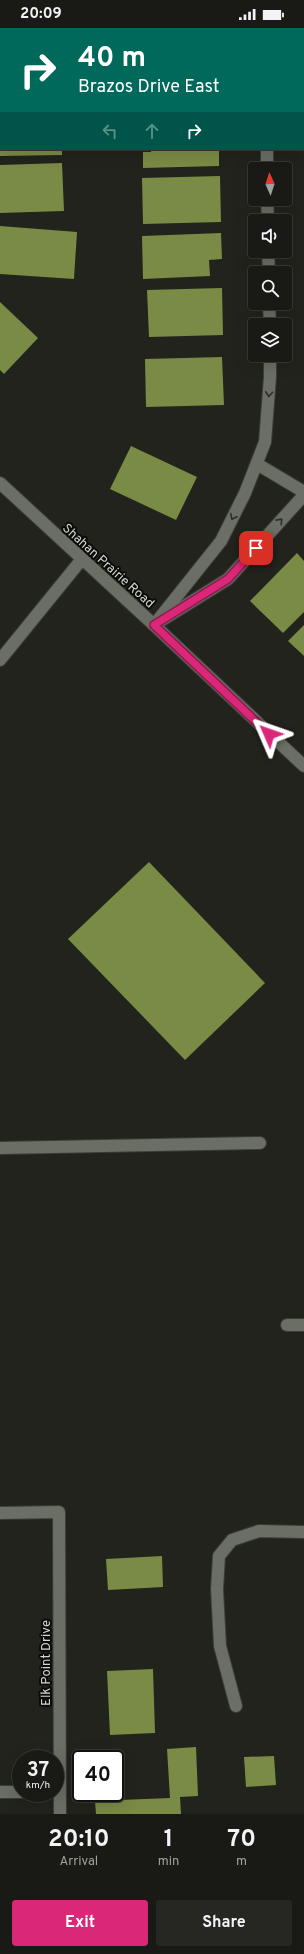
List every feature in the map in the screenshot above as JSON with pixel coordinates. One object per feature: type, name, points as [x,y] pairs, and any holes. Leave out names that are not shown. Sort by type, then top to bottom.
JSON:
[{"type":"street","points":[[267,150],[267,162]]},
{"type":"street","points":[[154,625],[221,541],[246,493],[265,442],[270,362]]},
{"type":"street","points":[[257,464],[304,492]]},
{"type":"street","name":"Shahan Prairie Road","points":[[0,483],[304,766]]},
{"type":"street","points":[[154,625],[228,579],[304,495]]},
{"type":"street","points":[[0,660],[82,559]]},
{"type":"street","points":[[0,1148],[260,1143]]},
{"type":"street","points":[[287,1325],[304,1325]]},
{"type":"street","name":"Elk Point Drive","points":[[0,1513],[59,1512],[57,1750]]},
{"type":"street","points":[[236,1706],[220,1646],[217,1589],[219,1556],[232,1540],[259,1531],[304,1532]]},
{"type":"street","points":[[0,1792],[12,1792]]},
{"type":"street","name":"Elk Point Drive","points":[[58,1802],[60,1814]]},
{"type":"building","points":[[0,150],[62,150],[62,155],[0,156]]},
{"type":"building","points":[[151,150],[219,150],[219,166],[143,168],[143,152],[151,152]]},
{"type":"building","points":[[62,163],[64,211],[0,213],[0,165]]},
{"type":"building","points":[[220,176],[221,222],[143,224],[142,178]]},
{"type":"building","points":[[0,226],[77,232],[74,279],[0,274]]},
{"type":"building","points":[[221,233],[222,259],[209,260],[210,276],[143,279],[142,236]]},
{"type":"building","points":[[222,288],[223,335],[149,337],[147,290]]},
{"type":"building","points":[[0,302],[38,338],[4,374],[0,370]]},
{"type":"building","points":[[222,357],[224,405],[146,407],[145,359]]},
{"type":"building","points":[[131,446],[197,477],[176,520],[110,489]]},
{"type":"building","points":[[297,553],[304,561],[304,612],[283,633],[250,601]]},
{"type":"building","points":[[304,625],[304,656],[288,641]]},
{"type":"building","points":[[149,862],[265,983],[185,1060],[68,939]]},
{"type":"building","points":[[162,1556],[163,1587],[108,1590],[106,1559]]},
{"type":"building","points":[[153,1669],[155,1733],[110,1735],[107,1671]]},
{"type":"building","points":[[196,1747],[198,1796],[180,1797],[181,1814],[96,1814],[95,1802],[124,1802],[124,1800],[170,1798],[167,1749]]},
{"type":"building","points":[[274,1756],[276,1785],[246,1787],[244,1757]]},
{"type":"route","points":[[256,548],[228,579],[154,625],[269,734]]}]
